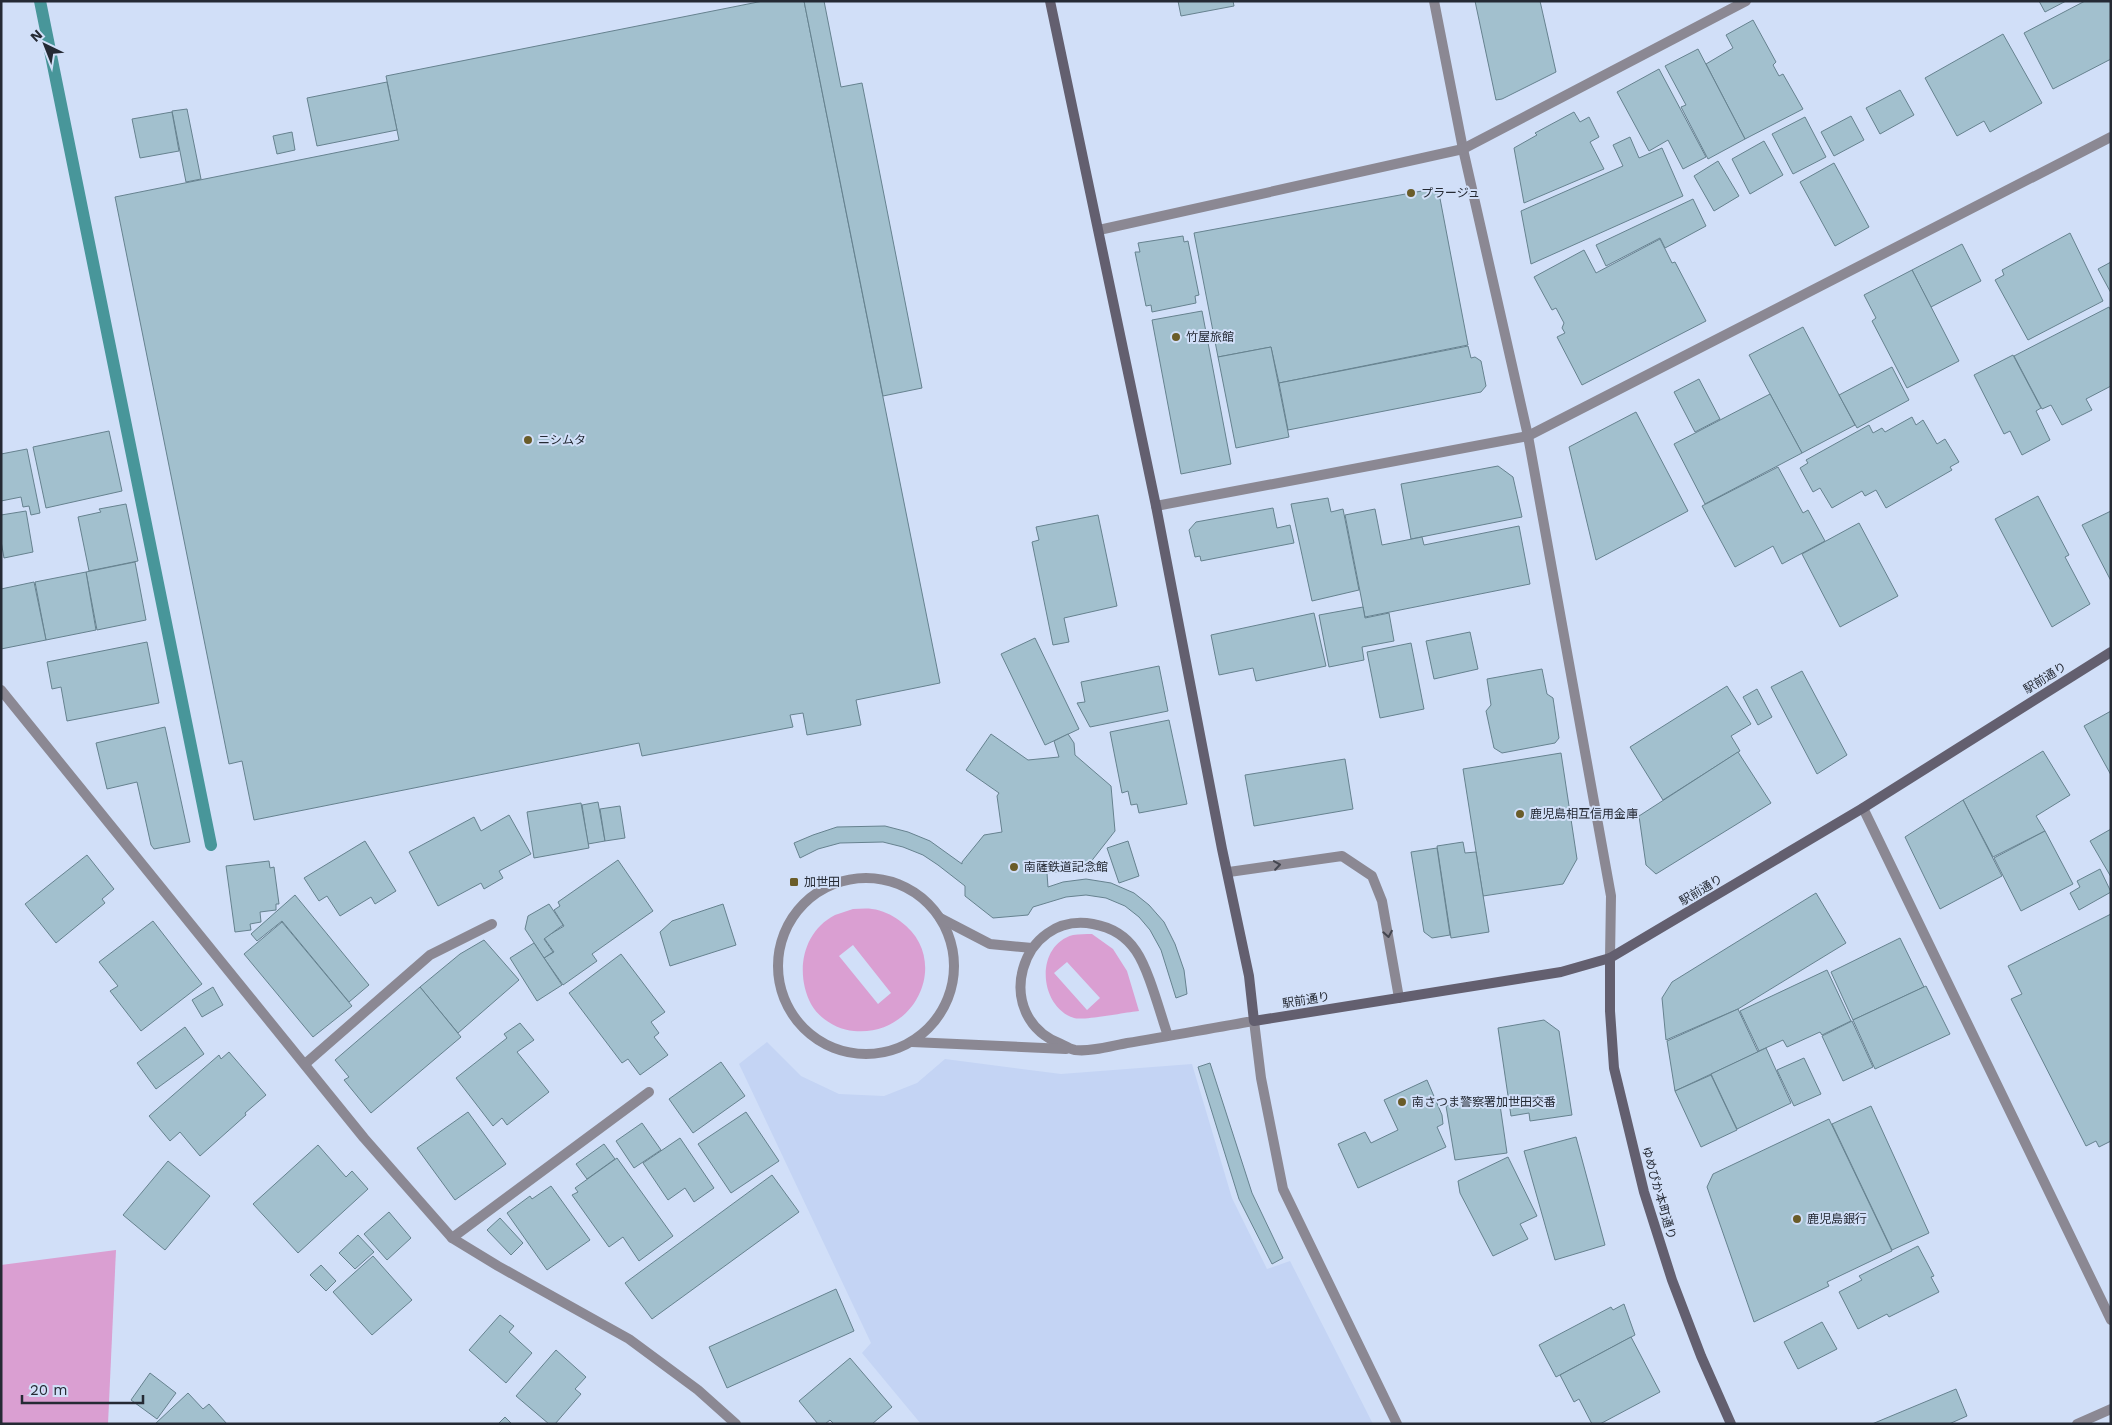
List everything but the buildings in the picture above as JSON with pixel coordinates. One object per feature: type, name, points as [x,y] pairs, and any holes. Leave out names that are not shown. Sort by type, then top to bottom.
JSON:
[{"type":"street","points":[[1050,1],[1156,506],[1222,849],[1249,976],[1261,1078],[1283,1190],[1397,1424]]},
{"type":"street","points":[[1434,1],[1463,149],[1528,436],[1611,896],[1610,958]]},
{"type":"street","points":[[1099,230],[1463,149],[1746,1]]},
{"type":"street","points":[[1156,506],[1528,436],[2111,137]]},
{"type":"street","name":"駅前通り","points":[[1254,1021],[1561,972],[1610,958],[1863,808],[2111,652]]},
{"type":"street","points":[[1,690],[364,1138],[452,1238],[498,1266],[629,1339],[698,1390],[736,1424]]},
{"type":"street","points":[[1863,808],[2111,1320]]},
{"type":"street","points":[[1228,872],[1342,856],[1372,876],[1382,901],[1399,998]]},
{"type":"street","points":[[865,878],[894,883],[920,896],[940,918],[951,944],[954,972],[947,999],[933,1024],[912,1042],[884,1053],[854,1054],[826,1046],[802,1029],[785,1004],[778,976],[780,947],[791,920],[810,898],[836,883],[865,878]]},
{"type":"street","points":[[940,918],[990,944],[1032,948]]},
{"type":"street","points":[[1075,1050],[1049,1040],[1033,1025],[1022,1006],[1020,986],[1022,966],[1032,948],[1047,934],[1066,925],[1086,923],[1105,926],[1123,936],[1136,952],[1168,1036]]},
{"type":"street","points":[[304,1064],[430,955],[492,924]]},
{"type":"street","name":"ゆめぴか本町通り","points":[[1610,958],[1610,1011],[1614,1068],[1644,1192],[1672,1280],[1701,1356],[1731,1424]]},
{"type":"street","points":[[912,1042],[1075,1050],[1091,1049],[1254,1021]]},
{"type":"street","points":[[452,1238],[649,1092]]},
{"type":"street","points":[[2076,1424],[2111,1409]]},
{"type":"shaded area","points":[[853,909],[876,910],[894,917],[916,937],[924,955],[925,974],[920,992],[910,1009],[895,1022],[876,1030],[848,1030],[824,1019],[811,1004],[803,979],[805,954],[815,932],[824,922],[835,915]],"holes":[[[853,945],[891,993],[878,1004],[839,956]]]},
{"type":"shaded area","points":[[1092,934],[1113,949],[1127,971],[1139,1011],[1079,1019],[1062,1012],[1054,1002],[1048,990],[1046,976],[1047,963],[1052,951],[1060,941],[1073,935]],"holes":[[[1067,962],[1100,998],[1087,1010],[1054,973]]]},
{"type":"shaded area","points":[[767,1042],[801,1076],[839,1094],[884,1096],[917,1083],[945,1059],[1061,1074],[1192,1064],[1232,1198],[1267,1269],[1290,1261],[1373,1424],[921,1424],[862,1353],[871,1343],[739,1064]]},
{"type":"shaded area","points":[[116,1250],[108,1424],[1,1424],[1,1265]]},
{"type":"waterway","points":[[40,1],[211,845]]},
{"type":"place","name":"プラージュ","points":[[1411,193]]},
{"type":"place","name":"竹屋旅館","points":[[1176,337]]},
{"type":"place","name":"ニシムタ","points":[[528,440]]},
{"type":"place","name":"鹿児島相互信用金庫","points":[[1520,814]]},
{"type":"place","name":"南薩鉄道記念館","points":[[1014,867]]},
{"type":"place","name":"加世田","points":[[794,882]]},
{"type":"place","name":"南さつま警察署加世田交番","points":[[1402,1102]]},
{"type":"place","name":"鹿児島銀行","points":[[1797,1219]]}]
